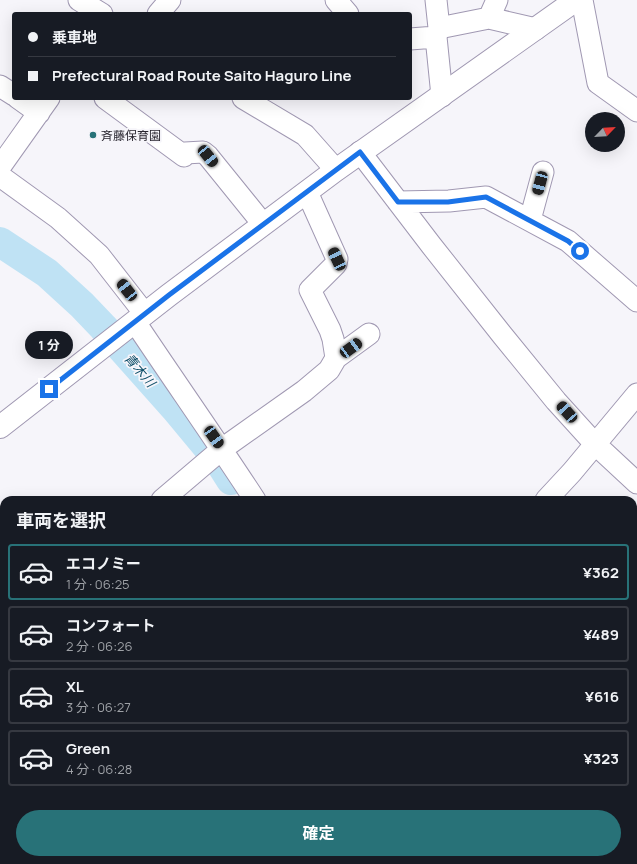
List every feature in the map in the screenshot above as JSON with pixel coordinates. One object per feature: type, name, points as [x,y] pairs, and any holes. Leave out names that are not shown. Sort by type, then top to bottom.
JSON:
[{"type":"main road","points":[[0,427],[263,224],[360,152],[442,96],[576,0]]},
{"type":"street","points":[[79,0],[99,12]]},
{"type":"street","points":[[336,0],[346,12]]},
{"type":"street","points":[[436,0],[442,96]]},
{"type":"street","points":[[582,0],[598,83],[637,111]]},
{"type":"street","points":[[412,38],[438,32],[493,9],[536,29]]},
{"type":"street","points":[[0,86],[12,94]]},
{"type":"street","points":[[0,167],[44,105],[25,100]]},
{"type":"street","points":[[108,100],[184,156],[185,153],[204,152],[263,224]]},
{"type":"street","points":[[246,100],[305,135],[336,170]]},
{"type":"street","points":[[360,152],[503,336],[556,401],[595,444],[637,483]]},
{"type":"street","points":[[530,220],[543,172]]},
{"type":"street","points":[[0,176],[58,218],[99,255],[140,318],[178,386],[252,496]]},
{"type":"street","points":[[307,192],[337,259],[336,264],[310,290],[330,330],[336,358]]},
{"type":"street","points":[[398,202],[448,202],[486,197],[568,241],[637,301]]},
{"type":"street","points":[[167,496],[222,450],[304,391],[329,370],[336,358],[369,334]]},
{"type":"street","points":[[551,496],[637,394]]},
{"type":"waterway","name":"青木川","points":[[0,242],[47,273],[82,305],[175,408],[219,461],[231,480]]},
{"type":"place","name":"斉藤保育園","points":[[93,135]]},
{"type":"route","points":[[49,389],[204,268],[360,152],[398,202],[448,202],[486,197],[568,241],[580,251]]}]
